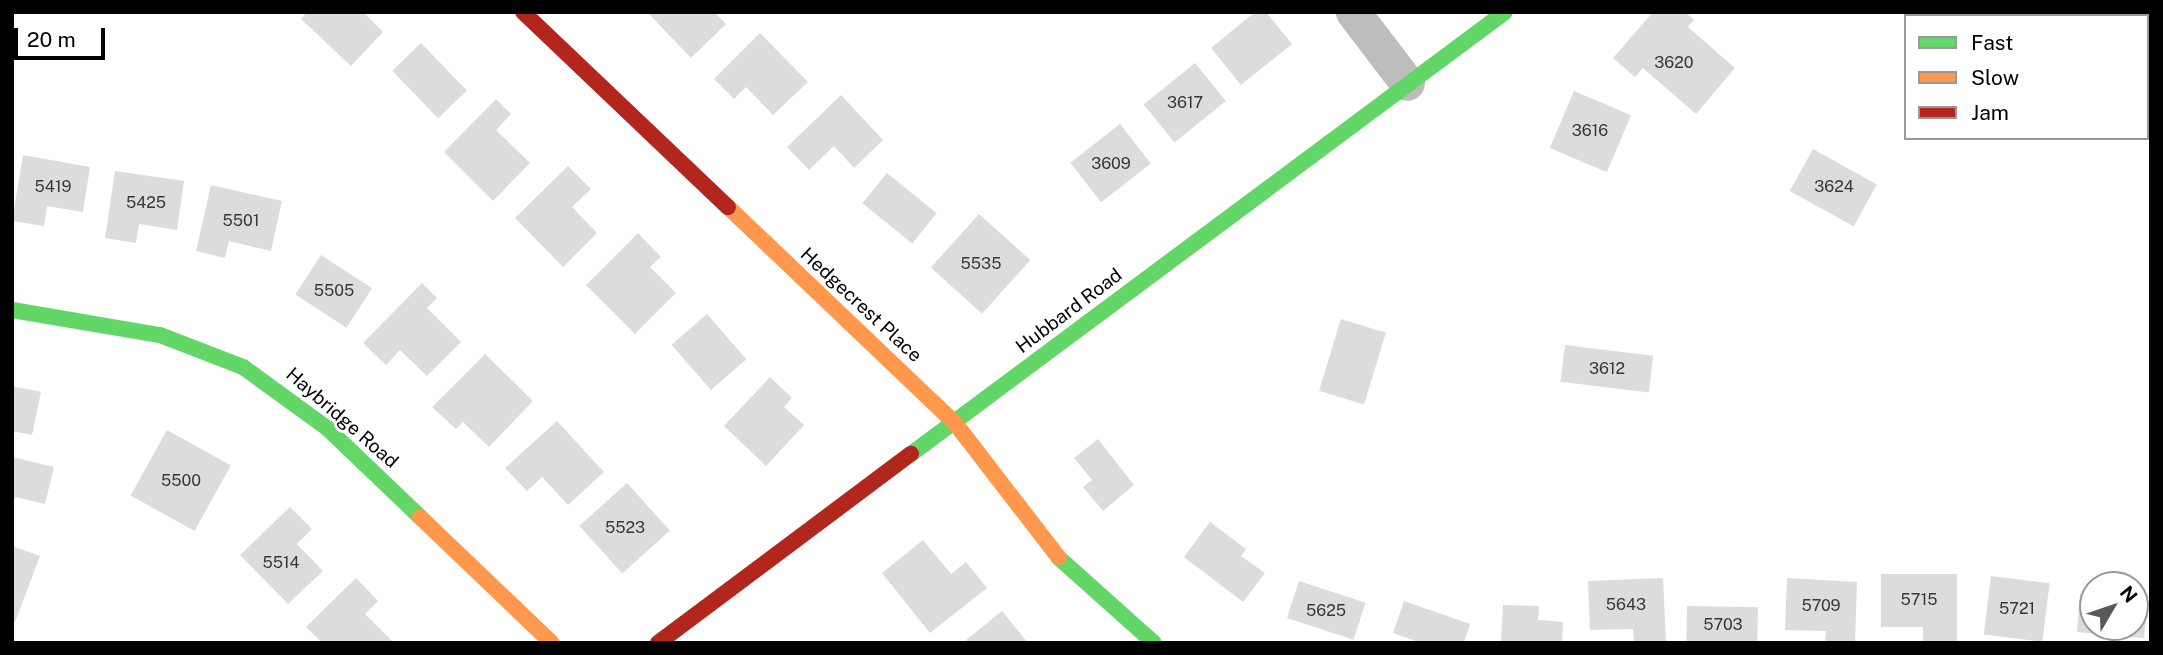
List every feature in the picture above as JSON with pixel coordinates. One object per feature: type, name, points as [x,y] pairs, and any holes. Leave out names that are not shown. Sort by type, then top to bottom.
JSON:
[{"type":"street","name":"Hedgecrest Place","points":[[523,12],[955,423],[1055,554],[1149,642]]},
{"type":"street","points":[[1353,12],[1407,83]]},
{"type":"street","name":"Hubbard Road","points":[[658,643],[1505,12]]},
{"type":"street","name":"Haybridge Road","points":[[12,310],[160,335],[243,367],[327,428],[552,643]]},
{"type":"building","points":[[307,12],[363,12],[383,32],[351,66],[301,19]]},
{"type":"building","points":[[647,12],[714,12],[726,24],[691,58]]},
{"type":"building","points":[[1255,12],[1266,12],[1292,44],[1241,85],[1211,48]]},
{"type":"building","points":[[1653,12],[1685,12],[1694,20],[1688,27],[1735,68],[1696,114],[1643,68],[1635,77],[1613,58]]},
{"type":"building","points":[[760,33],[808,82],[773,115],[746,87],[734,99],[714,79]]},
{"type":"building","points":[[421,43],[467,90],[438,118],[392,71]]},
{"type":"building","points":[[1195,63],[1226,101],[1175,143],[1144,105]]},
{"type":"building","points":[[1574,91],[1631,115],[1607,172],[1550,148]]},
{"type":"building","points":[[841,95],[883,140],[854,168],[834,146],[809,170],[787,147]]},
{"type":"building","points":[[496,99],[511,114],[496,130],[530,163],[493,201],[444,152]]},
{"type":"building","points":[[1120,124],[1151,163],[1101,202],[1070,163]]},
{"type":"building","points":[[1813,149],[1877,184],[1854,226],[1790,191]]},
{"type":"building","points":[[23,155],[90,167],[83,212],[47,206],[44,226],[12,221]]},
{"type":"building","points":[[568,166],[591,189],[572,207],[597,233],[563,267],[515,218]]},
{"type":"building","points":[[115,171],[184,181],[177,230],[139,224],[136,243],[105,238]]},
{"type":"building","points":[[887,173],[937,213],[912,244],[862,203]]},
{"type":"building","points":[[211,185],[282,201],[271,251],[229,241],[225,258],[196,251]]},
{"type":"building","points":[[979,214],[1030,260],[982,314],[931,268]]},
{"type":"building","points":[[638,233],[661,257],[650,267],[676,293],[635,334],[586,285]]},
{"type":"building","points":[[321,255],[372,288],[347,328],[295,294]]},
{"type":"building","points":[[422,283],[437,298],[427,308],[461,342],[427,376],[400,350],[386,365],[363,343]]},
{"type":"building","points":[[707,314],[746,359],[711,390],[672,345]]},
{"type":"building","points":[[1341,319],[1386,333],[1364,404],[1319,391]]},
{"type":"building","points":[[1565,345],[1653,356],[1649,393],[1560,382]]},
{"type":"building","points":[[485,354],[533,401],[489,447],[463,422],[456,429],[432,407]]},
{"type":"building","points":[[770,377],[792,398],[784,407],[804,425],[766,466],[724,426]]},
{"type":"building","points":[[12,386],[41,392],[32,435],[12,431]]},
{"type":"building","points":[[557,421],[604,472],[568,505],[542,477],[527,491],[505,468]]},
{"type":"building","points":[[167,430],[231,465],[194,531],[131,496]]},
{"type":"building","points":[[1098,439],[1134,485],[1103,511],[1083,487],[1092,480],[1074,458]]},
{"type":"building","points":[[12,457],[54,467],[45,504],[15,497],[12,506]]},
{"type":"building","points":[[627,483],[670,531],[622,573],[579,526]]},
{"type":"building","points":[[290,507],[312,529],[297,544],[323,571],[288,604],[240,555]]},
{"type":"building","points":[[1210,522],[1246,549],[1241,556],[1265,573],[1243,602],[1184,557]]},
{"type":"building","points":[[923,540],[951,574],[966,562],[987,588],[930,633],[882,573]]},
{"type":"building","points":[[12,546],[40,556],[15,622],[12,621]]},
{"type":"building","points":[[1881,574],[1957,574],[1957,643],[1923,643],[1923,627],[1881,627]]},
{"type":"building","points":[[1991,576],[2050,583],[2042,642],[1984,635]]},
{"type":"building","points":[[356,578],[378,601],[365,614],[394,643],[322,643],[306,627]]},
{"type":"building","points":[[1663,578],[1666,643],[1634,643],[1633,629],[1590,630],[1588,581]]},
{"type":"building","points":[[1787,578],[1857,582],[1855,643],[1825,643],[1826,631],[1785,630]]},
{"type":"building","points":[[1299,581],[1366,603],[1354,640],[1287,618]]},
{"type":"building","points":[[1404,601],[1470,624],[1464,643],[1421,643],[1393,633]]},
{"type":"building","points":[[1503,605],[1539,606],[1538,620],[1563,622],[1562,643],[1501,643]]},
{"type":"building","points":[[1687,606],[1758,607],[1757,643],[1686,643]]},
{"type":"building","points":[[1002,611],[1028,643],[968,643],[966,640]]},
{"type":"traffic: fast","points":[[911,454],[1505,12]]},
{"type":"traffic: fast","points":[[12,310],[160,335],[243,367],[327,428],[420,517]]},
{"type":"traffic: fast","points":[[1059,558],[1154,643]]},
{"type":"traffic: slow","points":[[728,207],[955,423],[1059,558]]},
{"type":"traffic: slow","points":[[420,517],[552,643]]},
{"type":"traffic: jam","points":[[523,12],[728,207]]},
{"type":"traffic: jam","points":[[658,643],[911,454]]}]
